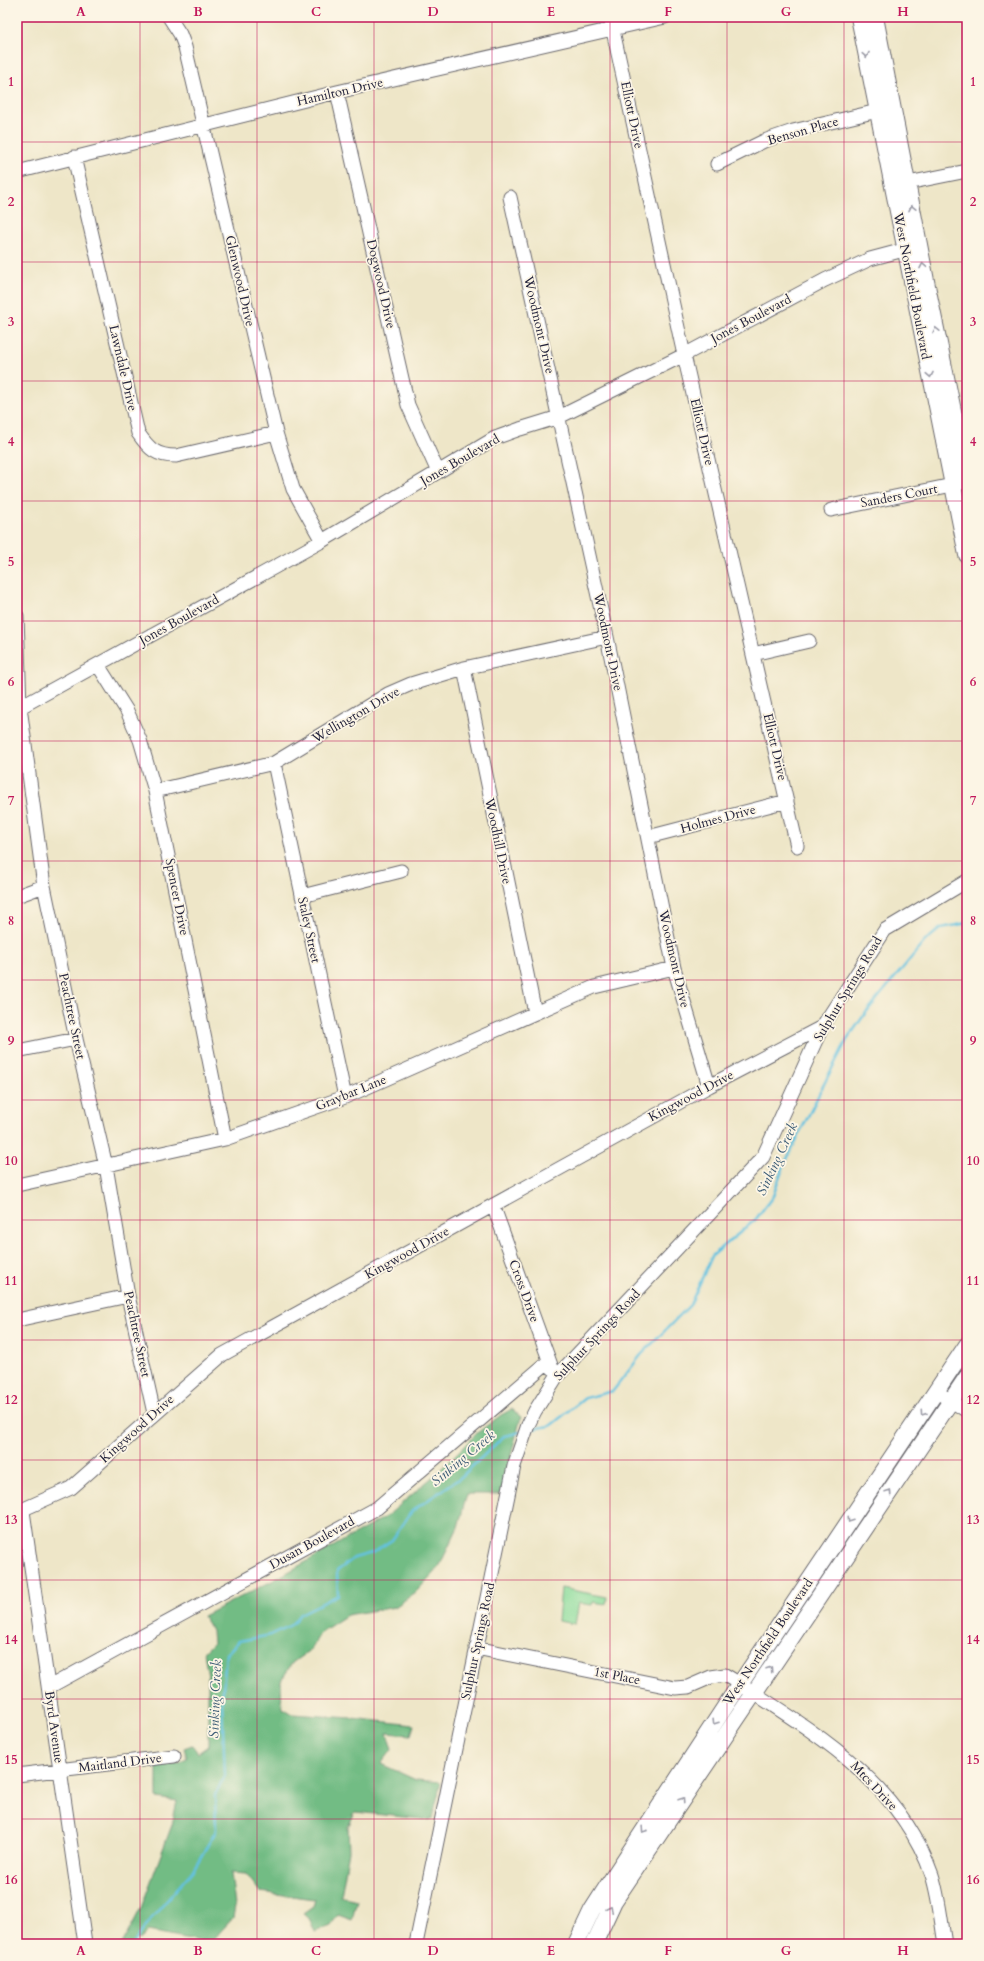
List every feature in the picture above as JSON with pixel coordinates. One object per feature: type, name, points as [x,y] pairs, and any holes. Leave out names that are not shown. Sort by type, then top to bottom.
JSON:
[{"type":"main road","name":"West Northfield Boulevard","points":[[859,17],[885,110],[960,484],[967,555]]},
{"type":"main road","name":"West Northfield Boulevard","points":[[875,17],[885,110]]},
{"type":"main road","name":"West Northfield Boulevard","points":[[912,248],[967,478]]},
{"type":"main road","name":"West Northfield Boulevard","points":[[576,1944],[592,1910],[740,1684],[937,1392],[967,1345]]},
{"type":"main road","name":"West Northfield Boulevard","points":[[594,1944],[614,1902],[967,1377]]},
{"type":"main road","points":[[890,1460],[905,1469]]},
{"type":"street","name":"Glenwood Drive","points":[[169,17],[180,34],[185,47],[276,433],[293,489],[322,541]]},
{"type":"street","name":"Hamilton Drive","points":[[17,172],[611,23],[665,17]]},
{"type":"street","name":"Elliott Drive","points":[[611,23],[684,355],[797,846]]},
{"type":"street","name":"Dogwood Drive","points":[[337,92],[408,405],[438,472]]},
{"type":"street","name":"Benson Place","points":[[717,164],[764,141],[793,131],[885,110]]},
{"type":"street","name":"Lawndale Drive","points":[[74,158],[138,433],[146,444],[155,452],[165,456],[176,456],[276,433]]},
{"type":"street","points":[[900,185],[967,171]]},
{"type":"street","name":"Woodmont Drive","points":[[510,197],[607,637],[674,968],[709,1086]]},
{"type":"street","name":"Jones Boulevard","points":[[19,708],[322,541],[495,438],[559,418],[684,355],[825,280],[870,259],[912,248]]},
{"type":"street","name":"Sanders Court","points":[[831,510],[960,484]]},
{"type":"street","name":"Peachtree Street","points":[[17,616],[19,708],[44,886],[76,1039],[106,1166],[128,1296],[154,1413]]},
{"type":"street","name":"Wellington Drive","points":[[155,791],[274,762],[388,694],[411,684],[464,668],[607,637]]},
{"type":"street","points":[[753,654],[809,641]]},
{"type":"street","name":"Spencer Drive","points":[[98,665],[127,712],[140,740],[155,791],[225,1139]]},
{"type":"street","name":"Woodhill Drive","points":[[464,668],[535,1013]]},
{"type":"street","name":"Staley Street","points":[[274,762],[345,1097]]},
{"type":"street","name":"Holmes Drive","points":[[648,837],[787,801]]},
{"type":"street","points":[[302,896],[400,871]]},
{"type":"street","name":"Sulphur Springs Road","points":[[416,1944],[514,1466],[526,1431],[535,1411],[557,1376],[763,1157],[822,1027],[885,930],[967,881]]},
{"type":"street","points":[[17,896],[44,886]]},
{"type":"street","name":"Graybar Lane","points":[[17,1185],[225,1139],[345,1097],[594,987],[674,968]]},
{"type":"street","name":"Kingwood Drive","points":[[20,1511],[71,1488],[154,1413],[222,1355],[709,1086],[822,1027]]},
{"type":"street","points":[[17,1051],[76,1039]]},
{"type":"street","name":"Cross Drive","points":[[493,1205],[549,1361],[557,1376]]},
{"type":"street","points":[[17,1320],[128,1296]]},
{"type":"street","name":"Dusan Boulevard","points":[[49,1687],[377,1508],[549,1361]]},
{"type":"street","points":[[937,1392],[967,1411]]},
{"type":"street","name":"Byrd Avenue","points":[[20,1511],[49,1687],[85,1944]]},
{"type":"street","name":"1st Place","points":[[476,1648],[675,1688],[688,1687],[711,1677],[725,1675],[754,1692]]},
{"type":"street","name":"Mtcs Drive","points":[[754,1692],[849,1760],[878,1786],[903,1818],[922,1852],[932,1876],[940,1911],[945,1944]]},
{"type":"street","name":"Maitland Drive","points":[[17,1775],[174,1756]]},
{"type":"green space","points":[[512,1409],[521,1417],[501,1494],[467,1494],[458,1527],[439,1567],[416,1592],[395,1607],[347,1615],[321,1632],[311,1649],[292,1663],[281,1681],[282,1708],[292,1714],[352,1718],[414,1725],[411,1735],[387,1733],[392,1750],[381,1764],[416,1780],[441,1782],[432,1820],[355,1812],[348,1827],[349,1851],[341,1896],[357,1900],[352,1920],[338,1915],[331,1925],[315,1932],[310,1920],[303,1914],[313,1907],[315,1899],[260,1892],[246,1874],[231,1873],[235,1906],[233,1918],[210,1943],[149,1931],[141,1939],[135,1940],[134,1944],[122,1944],[141,1908],[172,1825],[177,1801],[157,1798],[157,1766],[180,1763],[187,1758],[184,1748],[192,1745],[198,1753],[208,1746],[208,1677],[204,1652],[213,1643],[212,1631],[203,1616],[274,1580],[387,1516],[436,1474],[477,1433],[501,1415]]},
{"type":"green space","points":[[561,1588],[607,1597],[606,1604],[593,1602],[592,1605],[579,1603],[575,1624],[558,1621]]},
{"type":"waterway","name":"Sinking Creek","points":[[532,1429],[550,1426],[585,1398],[613,1391],[641,1355],[690,1305],[712,1256],[756,1219],[773,1196],[784,1165],[827,1078],[847,1040],[864,1015],[925,941],[941,928],[967,923]]},
{"type":"waterway","name":"Sinking Creek","points":[[133,1944],[151,1919],[193,1870],[216,1831],[215,1795],[225,1775],[222,1703],[226,1654],[239,1641],[271,1635],[291,1625],[300,1614],[338,1595],[337,1571],[354,1558],[372,1553],[392,1540],[412,1511],[460,1478],[504,1436],[521,1432]]}]
